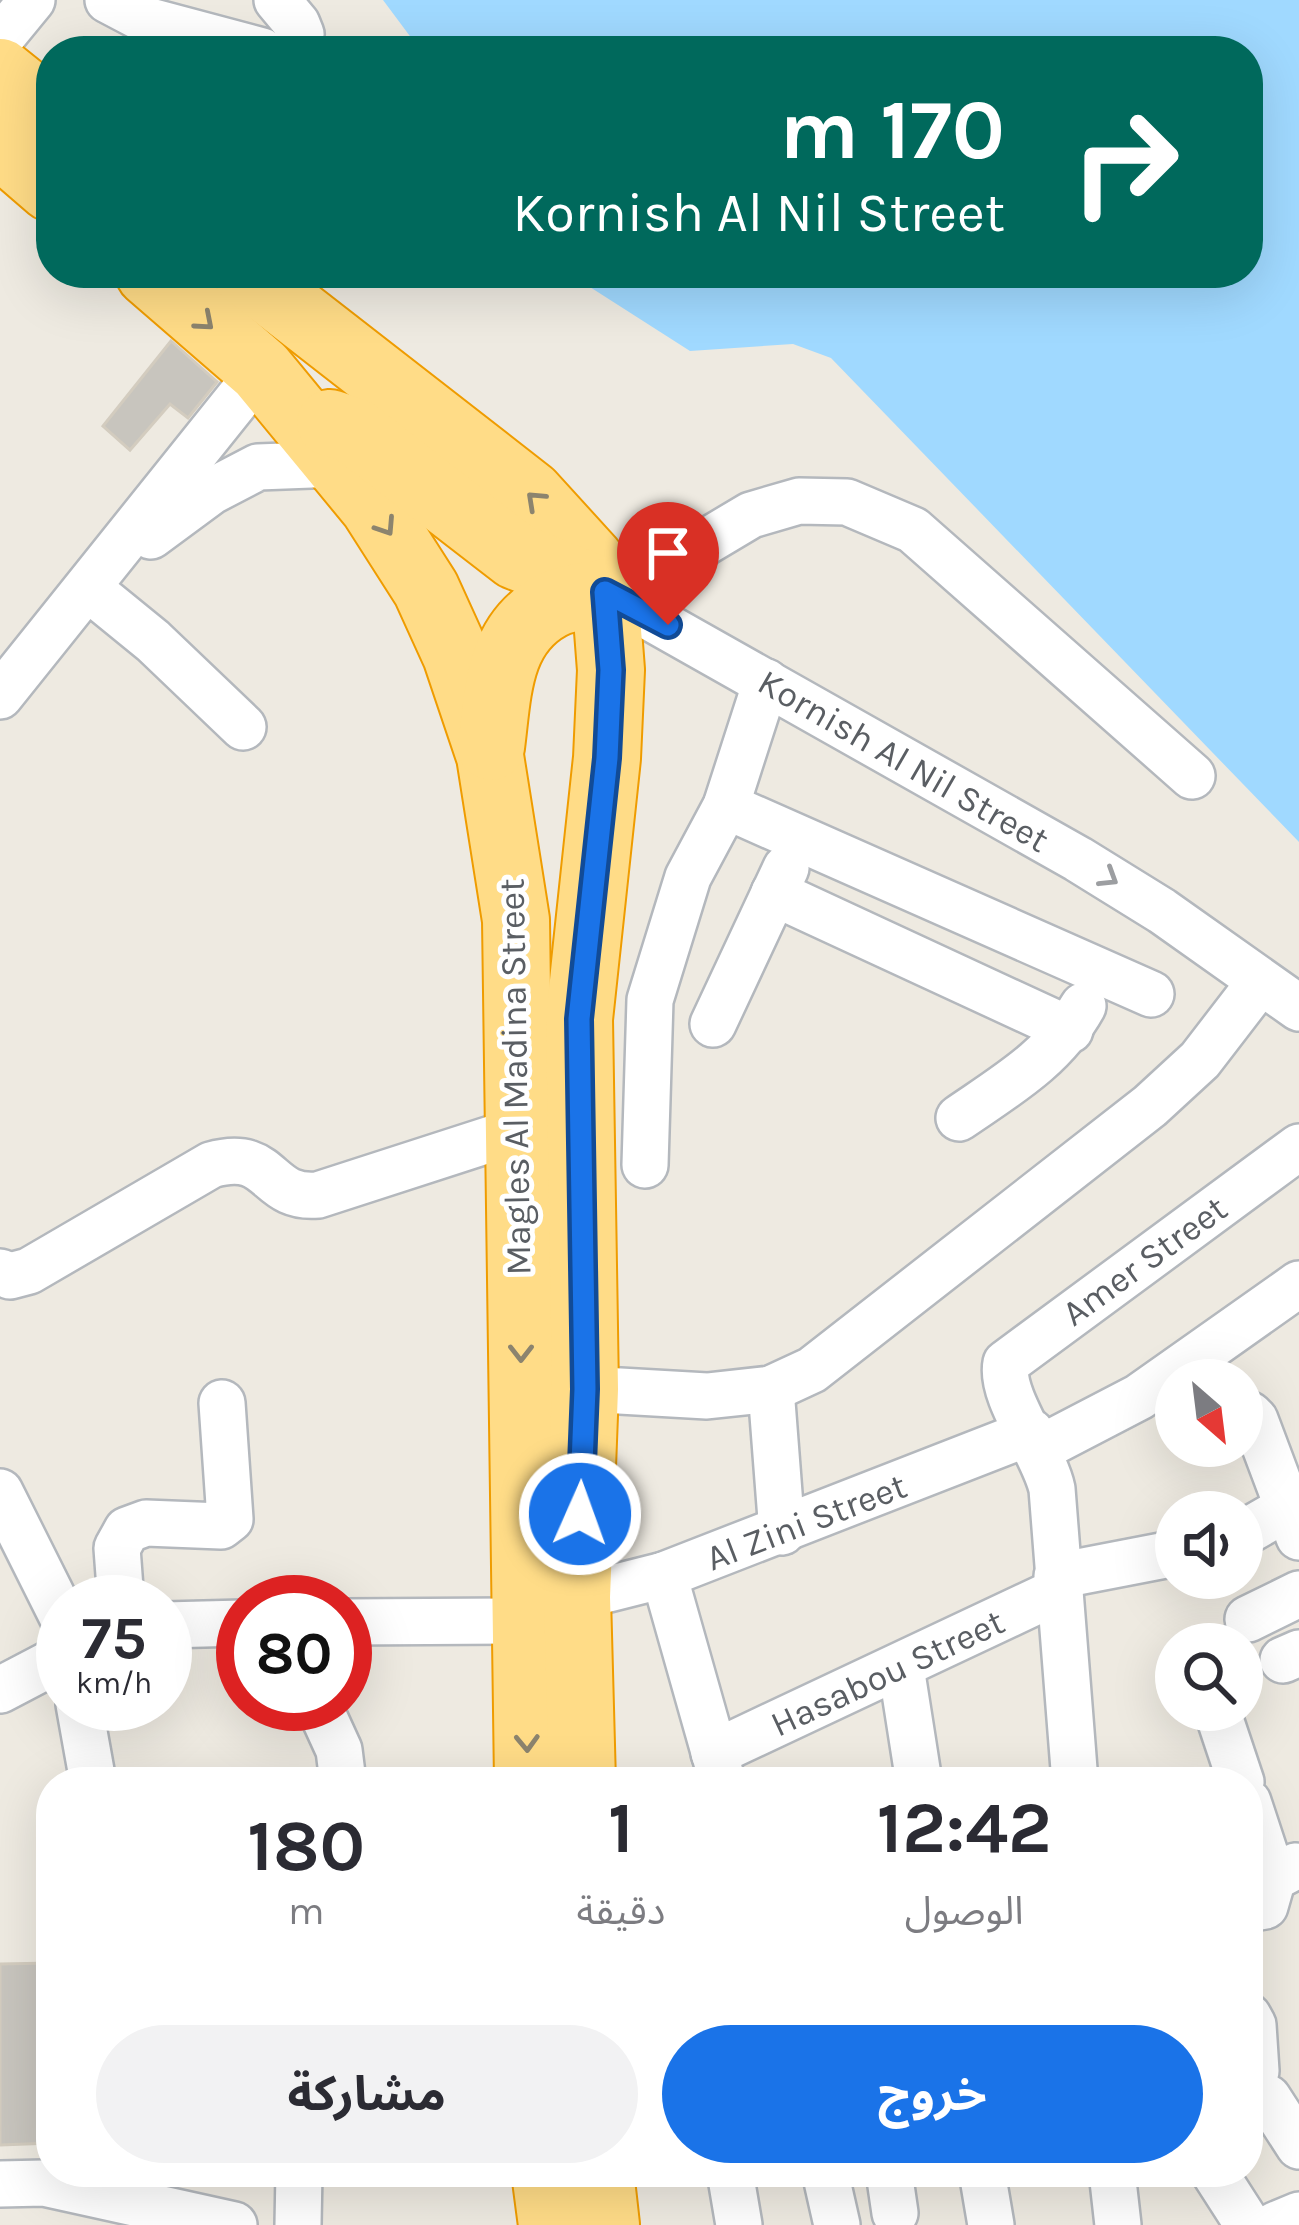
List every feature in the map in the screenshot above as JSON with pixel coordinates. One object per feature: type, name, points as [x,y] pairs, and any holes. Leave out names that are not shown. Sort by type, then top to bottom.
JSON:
[{"type":"highway","points":[[0,72],[36,101]]},
{"type":"highway","points":[[0,144],[36,175]]},
{"type":"highway","points":[[164,288],[278,392],[354,431],[516,556],[620,599]]},
{"type":"highway","name":"Kornish Al Nil Street","points":[[265,288],[530,494],[620,599]]},
{"type":"highway","name":"Magles Al Madina Street","points":[[278,392],[373,506],[426,590],[456,656],[490,756],[516,920],[519,1130],[550,1609],[579,1767]]},
{"type":"highway","points":[[490,756],[502,665],[524,626],[552,604],[620,599]]},
{"type":"highway","name":"Magles Al Madina Street","points":[[530,1767],[585,1389],[579,1019],[620,599]]},
{"type":"highway","points":[[547,2187],[552,2225]]},
{"type":"highway","points":[[602,2187],[606,2225]]},
{"type":"street","points":[[0,39],[32,0]]},
{"type":"street","points":[[108,0],[146,20],[206,36]]},
{"type":"street","points":[[277,0],[298,24],[300,36]]},
{"type":"street","points":[[0,696],[198,453],[278,392]]},
{"type":"street","points":[[198,453],[228,464],[240,475]]},
{"type":"street","points":[[92,583],[187,508],[240,475],[274,464],[338,464]]},
{"type":"street","points":[[620,599],[751,515],[799,501],[847,502],[913,530],[1192,776]]},
{"type":"street","points":[[92,583],[243,727]]},
{"type":"street","name":"Kornish Al Nil Street","points":[[620,599],[1078,859],[1162,911],[1299,1008]]},
{"type":"street","points":[[645,1166],[650,1000],[688,877],[726,806],[766,682]]},
{"type":"street","points":[[726,806],[1151,994]]},
{"type":"street","points":[[713,1024],[800,838]]},
{"type":"street","points":[[774,893],[1070,1030]]},
{"type":"street","points":[[959,1118],[1044,1058],[1070,1030],[1101,972]]},
{"type":"street","points":[[585,1389],[707,1396],[771,1389],[812,1370],[1150,1106],[1200,1060],[1260,982]]},
{"type":"street","points":[[0,1272],[10,1276],[29,1271],[226,1161],[249,1161],[283,1189],[318,1195],[519,1130]]},
{"type":"street","name":"Amer Street","points":[[1035,1441],[1005,1383],[1006,1364],[1012,1357],[1299,1147]]},
{"type":"street","name":"Al Zini Street","points":[[372,1620],[550,1609],[664,1575],[1035,1441],[1139,1397],[1299,1284]]},
{"type":"street","points":[[771,1389],[782,1532]]},
{"type":"street","points":[[119,1575],[117,1548],[127,1530],[146,1523],[221,1526],[230,1519],[222,1403]]},
{"type":"street","points":[[1035,1441],[1052,1489],[1074,1767]]},
{"type":"street","points":[[1262,1467],[1294,1522],[1263,1529]]},
{"type":"street","points":[[0,1492],[42,1575]]},
{"type":"street","name":"Hasabou Street","points":[[720,1767],[1058,1584],[1155,1558]]},
{"type":"street","points":[[664,1575],[718,1767]]},
{"type":"street","points":[[1248,1618],[1299,1594]]},
{"type":"street","points":[[901,1667],[917,1767]]},
{"type":"street","points":[[0,1690],[36,1671]]},
{"type":"street","points":[[84,1731],[90,1767]]},
{"type":"street","points":[[330,1731],[341,1767]]},
{"type":"street","points":[[1224,1731],[1236,1767]]},
{"type":"street","points":[[1263,1851],[1273,1884]]},
{"type":"street","points":[[1263,2086],[1299,2146]]},
{"type":"street","points":[[0,2184],[36,2183]]},
{"type":"street","points":[[48,2187],[70,2208],[234,2225]]},
{"type":"street","points":[[298,2187],[298,2225]]},
{"type":"street","points":[[733,2187],[739,2225]]},
{"type":"street","points":[[828,2187],[837,2225]]},
{"type":"street","points":[[985,2187],[991,2225]]},
{"type":"street","points":[[1114,2187],[1118,2225]]},
{"type":"street","points":[[1224,2187],[1248,2225]]},
{"type":"street","points":[[1275,2225],[1299,2215]]},
{"type":"water","points":[[383,0],[1299,0],[1299,842],[831,358],[793,344],[690,351],[591,288],[1263,288],[1263,36],[410,36]]},
{"type":"building","points":[[171,341],[217,382],[188,418],[170,404],[130,450],[103,426]]},
{"type":"building","points":[[36,1963],[36,2144],[0,2145],[0,1964]]},
{"type":"route","points":[[580,1514],[585,1389],[579,1019],[607,758],[611,670],[605,592],[668,625]]}]
